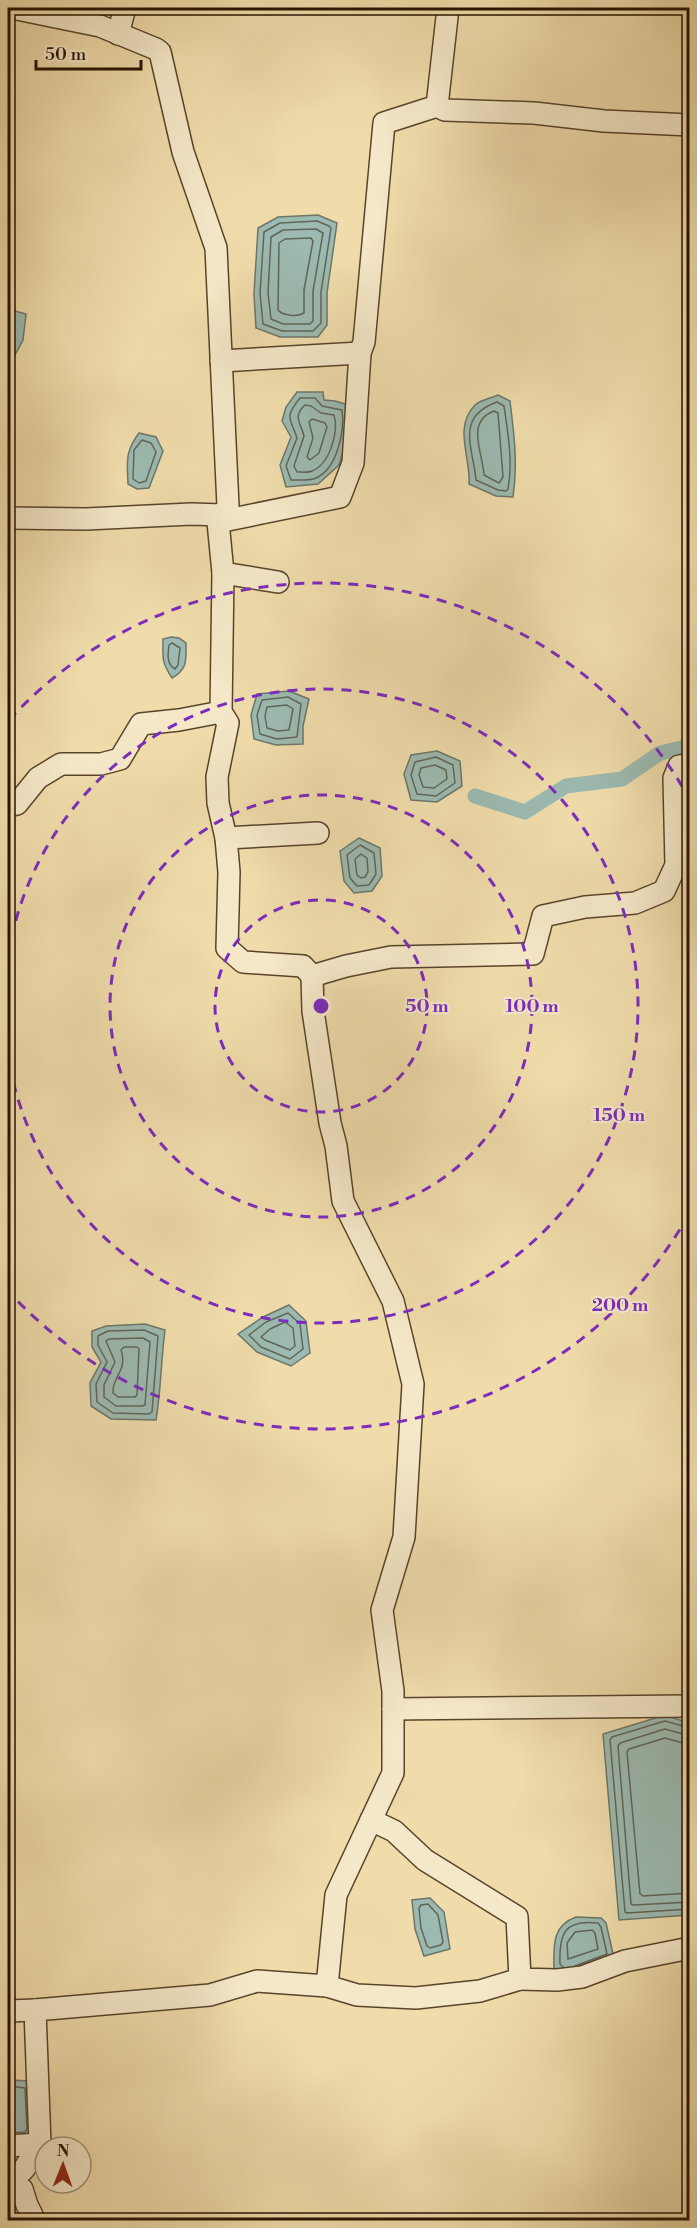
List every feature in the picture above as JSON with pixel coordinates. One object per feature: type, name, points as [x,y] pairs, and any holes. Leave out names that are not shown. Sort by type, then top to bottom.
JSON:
[{"type":"street","points":[[12,8],[100,26],[160,52],[183,152],[216,248],[228,506],[220,518],[224,573],[221,712],[228,723],[217,777],[218,802],[226,838],[229,872],[227,948],[243,962],[303,966],[312,976],[313,1011],[344,1202],[393,1301],[413,1384],[404,1537],[382,1610],[393,1691],[393,1773],[336,1895],[327,1986]]},
{"type":"street","points":[[118,34],[125,8]]},
{"type":"street","points":[[437,106],[448,8]]},
{"type":"street","points":[[8,518],[86,519],[190,514],[220,518],[340,497],[353,463],[360,353],[364,342],[384,123],[437,106],[445,110],[534,113],[604,121],[690,124]]},
{"type":"street","points":[[221,362],[360,353]]},
{"type":"street","points":[[224,573],[278,582]]},
{"type":"street","points":[[8,806],[18,804],[38,778],[61,764],[101,764],[120,759],[141,724],[221,712]]},
{"type":"street","points":[[312,976],[391,957],[533,954],[543,916],[585,907],[635,903],[664,891],[676,865],[674,778],[679,766],[690,764]]},
{"type":"street","points":[[226,838],[318,833]]},
{"type":"street","points":[[393,1709],[690,1706]]},
{"type":"street","points":[[371,1820],[394,1831],[425,1860],[517,1917],[520,1979]]},
{"type":"street","points":[[8,2011],[210,1995],[257,1981],[327,1986],[357,1995],[416,1998],[480,1991],[520,1979],[557,1980],[582,1977],[625,1961],[690,1948]]},
{"type":"street","points":[[35,2010],[40,2135]]},
{"type":"street","points":[[8,2146],[33,2144]]},
{"type":"street","points":[[9,2189],[33,2155]]},
{"type":"street","points":[[9,2189],[22,2188],[32,2215]]},
{"type":"water","points":[[318,215],[337,223],[327,293],[327,325],[318,337],[280,337],[256,328],[254,294],[258,228],[278,217]]},
{"type":"water","points":[[8,309],[26,314],[23,340],[8,368]]},
{"type":"water","points":[[297,392],[323,392],[324,400],[349,405],[349,430],[339,465],[318,484],[286,487],[280,465],[291,437],[282,421],[286,407]]},
{"type":"water","points":[[498,395],[510,401],[515,461],[513,497],[496,496],[469,484],[464,443],[465,423],[475,405]]},
{"type":"water","points":[[139,433],[156,437],[163,451],[149,488],[137,489],[128,484],[127,463],[131,446]]},
{"type":"water","points":[[179,638],[186,643],[186,659],[183,667],[172,678],[164,663],[163,655],[163,639]]},
{"type":"water","points":[[289,691],[309,699],[303,726],[303,744],[276,745],[254,739],[251,715],[257,694]]},
{"type":"water","points":[[437,751],[460,761],[462,786],[437,802],[411,800],[404,774],[411,755]]},
{"type":"water","points":[[359,838],[380,848],[382,876],[372,891],[354,893],[344,881],[340,851]]},
{"type":"water","points":[[289,1305],[306,1321],[310,1353],[291,1366],[257,1352],[238,1334],[263,1317]]},
{"type":"water","points":[[145,1324],[165,1330],[156,1420],[111,1419],[91,1406],[90,1383],[101,1362],[92,1347],[92,1331],[106,1326]]},
{"type":"water","points":[[665,1715],[689,1723],[689,1915],[619,1920],[603,1734]]},
{"type":"water","points":[[430,1898],[444,1912],[450,1949],[424,1956],[415,1929],[412,1900]]},
{"type":"water","points":[[576,1917],[601,1918],[606,1923],[614,1958],[596,1965],[554,1970],[554,1945],[558,1932],[568,1921]]},
{"type":"water","points":[[8,2080],[31,2081],[33,2138],[8,2138]]},
{"type":"waterway","points":[[475,796],[525,812],[566,786],[622,779],[660,753],[690,746]]}]
